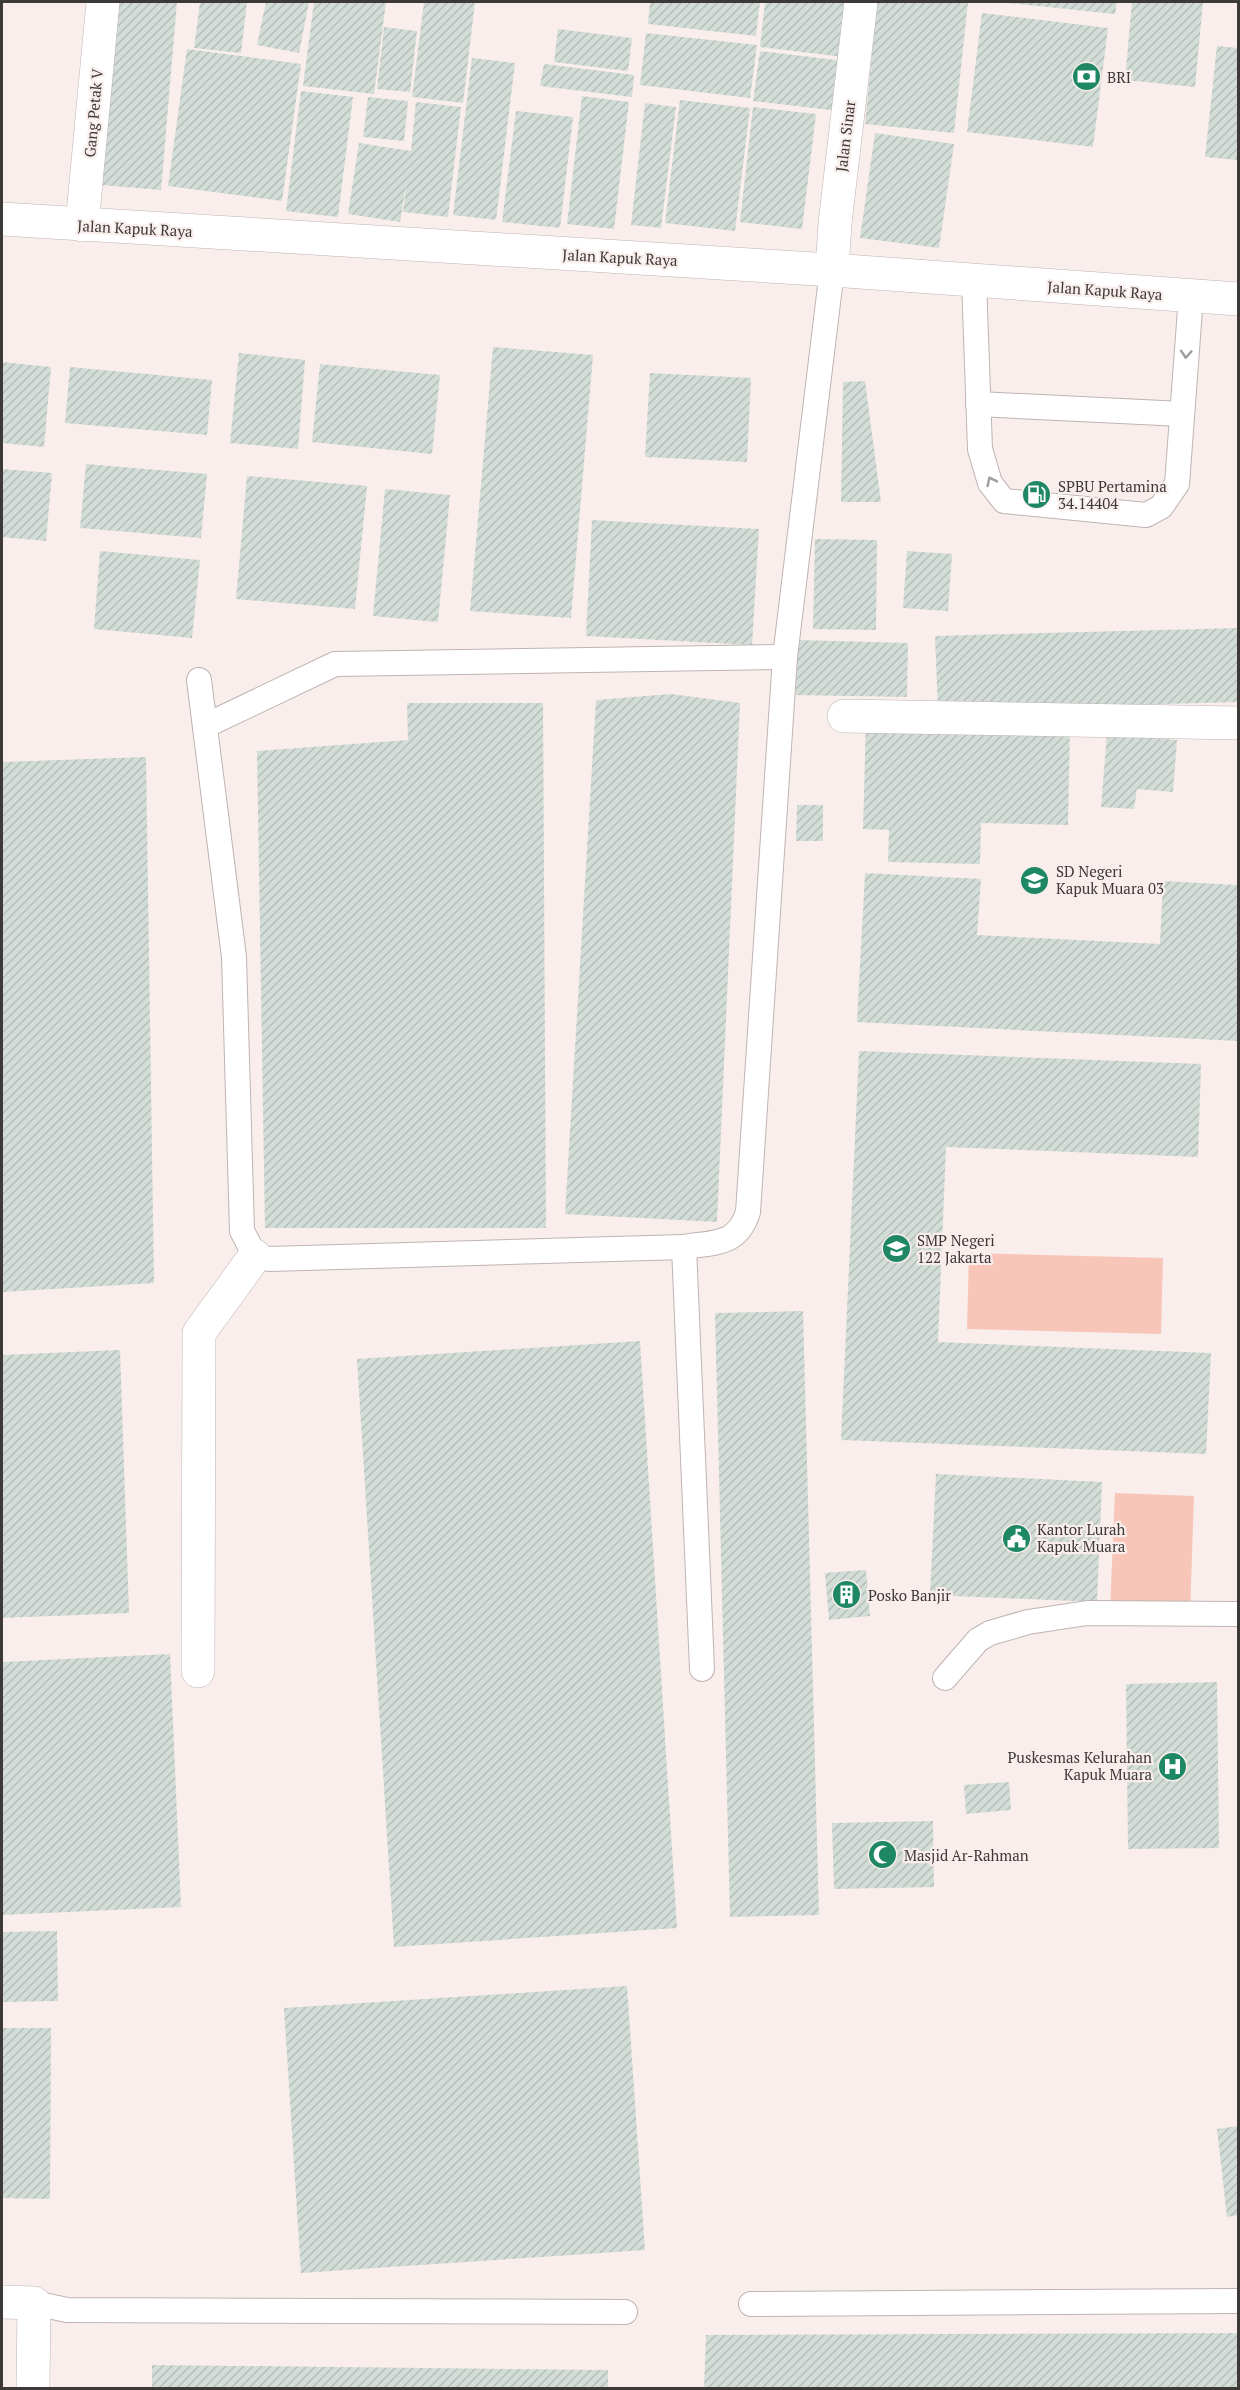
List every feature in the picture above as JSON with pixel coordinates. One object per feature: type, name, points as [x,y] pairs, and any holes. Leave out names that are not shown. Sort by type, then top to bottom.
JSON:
[{"type":"street","name":"Gang Petak V","points":[[82,225],[103,2]]},
{"type":"street","name":"Jalan Sinar","points":[[832,270],[835,223],[861,2]]},
{"type":"street","name":"Jalan Kapuk Raya","points":[[2,219],[832,270],[1239,299]]},
{"type":"street","points":[[844,716],[1239,723]]},
{"type":"street","points":[[198,1671],[200,1333],[255,1256]]},
{"type":"street","points":[[2,2302],[34,2303],[33,2388]]},
{"type":"lane","points":[[199,680],[234,957],[242,1231],[255,1256],[270,1259],[684,1247],[726,1240],[743,1228],[748,1212],[785,657],[832,270]]},
{"type":"lane","points":[[974,280],[980,448],[990,483],[1004,501],[1146,515],[1161,507],[1177,483],[1191,296]]},
{"type":"lane","points":[[978,404],[1182,414]]},
{"type":"lane","points":[[204,726],[335,664],[785,657]]},
{"type":"lane","points":[[684,1247],[702,1669]]},
{"type":"lane","points":[[945,1678],[978,1640],[990,1633],[1028,1622],[1087,1613],[1239,1614]]},
{"type":"lane","points":[[751,2304],[1239,2301]]},
{"type":"lane","points":[[34,2303],[67,2310],[625,2312]]},
{"type":"shaded area","points":[[969,1253],[1163,1258],[1161,1334],[967,1329]]},
{"type":"shaded area","points":[[1115,1493],[1194,1496],[1190,1614],[1110,1610]]},
{"type":"building","points":[[116,2],[177,2],[161,190],[101,185]]},
{"type":"building","points":[[200,2],[247,2],[241,53],[194,48]]},
{"type":"building","points":[[266,2],[309,2],[299,53],[257,45]]},
{"type":"building","points":[[314,2],[386,2],[374,94],[303,86]]},
{"type":"building","points":[[424,2],[475,2],[463,103],[412,97]]},
{"type":"building","points":[[650,2],[760,2],[756,36],[648,24]]},
{"type":"building","points":[[765,2],[859,2],[852,58],[760,47]]},
{"type":"building","points":[[877,2],[968,2],[954,133],[865,124]]},
{"type":"building","points":[[998,2],[1117,2],[1115,14]]},
{"type":"building","points":[[1132,2],[1203,2],[1195,87],[1125,80]]},
{"type":"building","points":[[982,13],[1108,28],[1093,147],[967,132]]},
{"type":"building","points":[[384,27],[417,31],[410,92],[377,89]]},
{"type":"building","points":[[558,29],[632,38],[628,71],[554,62]]},
{"type":"building","points":[[646,33],[757,45],[750,98],[640,85]]},
{"type":"building","points":[[1217,46],[1238,48],[1238,160],[1205,157]]},
{"type":"building","points":[[187,49],[301,64],[282,201],[168,186]]},
{"type":"building","points":[[760,51],[853,62],[847,112],[753,101]]},
{"type":"building","points":[[472,58],[515,63],[496,220],[453,215]]},
{"type":"building","points":[[544,64],[634,75],[632,97],[540,86]]},
{"type":"building","points":[[301,91],[353,97],[338,217],[286,211]]},
{"type":"building","points":[[582,96],[629,102],[614,229],[567,224]]},
{"type":"building","points":[[368,97],[408,101],[404,141],[363,137]]},
{"type":"building","points":[[680,100],[750,108],[735,231],[665,223]]},
{"type":"building","points":[[416,102],[461,107],[448,217],[403,212],[407,179],[400,222],[348,214],[359,143],[411,151]]},
{"type":"building","points":[[645,103],[676,107],[661,228],[631,225]]},
{"type":"building","points":[[753,107],[816,114],[802,229],[740,222]]},
{"type":"building","points":[[516,111],[573,117],[560,228],[502,222]]},
{"type":"building","points":[[875,133],[954,144],[939,248],[860,238]]},
{"type":"building","points":[[493,347],[593,355],[571,618],[470,611]]},
{"type":"building","points":[[239,353],[305,360],[298,449],[230,443]]},
{"type":"building","points":[[2,362],[51,367],[44,447],[2,443]]},
{"type":"building","points":[[320,364],[440,375],[432,454],[312,442]]},
{"type":"building","points":[[70,367],[212,380],[207,435],[65,423]]},
{"type":"building","points":[[650,373],[751,378],[747,462],[645,457]]},
{"type":"building","points":[[865,381],[881,502],[841,502],[843,382]]},
{"type":"building","points":[[86,464],[207,474],[201,538],[80,528]]},
{"type":"building","points":[[2,469],[52,473],[46,541],[2,537]]},
{"type":"building","points":[[247,476],[367,486],[355,609],[236,599]]},
{"type":"building","points":[[385,489],[450,495],[438,622],[373,616]]},
{"type":"building","points":[[592,520],[759,529],[752,645],[586,636]]},
{"type":"building","points":[[815,539],[877,540],[876,630],[813,629]]},
{"type":"building","points":[[100,551],[200,560],[192,638],[94,629]]},
{"type":"building","points":[[907,551],[952,554],[948,611],[903,608]]},
{"type":"building","points":[[1238,628],[1238,702],[938,710],[935,636]]},
{"type":"building","points":[[797,640],[908,643],[907,697],[796,695]]},
{"type":"building","points":[[671,694],[740,703],[717,1222],[565,1214],[596,700]]},
{"type":"building","points":[[407,703],[543,703],[546,1228],[265,1228],[257,751],[408,740]]},
{"type":"building","points":[[866,719],[1070,724],[1068,825],[981,823],[980,864],[888,862],[889,830],[863,829]]},
{"type":"building","points":[[1107,734],[1177,740],[1173,792],[1137,789],[1134,809],[1101,807]]},
{"type":"building","points":[[146,757],[154,1283],[2,1292],[2,762]]},
{"type":"building","points":[[797,805],[823,805],[823,841],[796,841]]},
{"type":"building","points":[[865,873],[981,879],[977,935],[1160,944],[1163,881],[1238,885],[1238,1041],[857,1022]]},
{"type":"building","name":"SMP Negeri 122 Jakarta","points":[[859,1051],[1201,1064],[1198,1157],[946,1147],[938,1342],[1211,1353],[1206,1454],[841,1440]]},
{"type":"building","points":[[803,1311],[819,1915],[730,1917],[715,1313]]},
{"type":"building","points":[[640,1341],[677,1928],[394,1947],[357,1359]]},
{"type":"building","points":[[120,1350],[129,1613],[2,1618],[2,1355]]},
{"type":"building","name":"Kantor Lurah Kapuk Muara","points":[[936,1474],[1102,1482],[1097,1602],[930,1595]]},
{"type":"building","name":"Posko Banjir","points":[[866,1570],[870,1616],[829,1620],[825,1573]]},
{"type":"building","points":[[170,1654],[181,1907],[2,1915],[2,1662]]},
{"type":"building","name":"Puskesmas Kelurahan Kapuk Muara","points":[[1217,1682],[1219,1848],[1128,1849],[1126,1684]]},
{"type":"building","points":[[1009,1782],[1011,1810],[966,1814],[964,1785]]},
{"type":"building","name":"Masjid Ar-Rahman","points":[[933,1821],[934,1887],[834,1889],[832,1823]]},
{"type":"building","points":[[57,1931],[58,2001],[2,2002],[2,1932]]},
{"type":"building","points":[[627,1986],[645,2250],[301,2273],[284,2008]]},
{"type":"building","points":[[2,2028],[51,2028],[50,2199],[2,2198]]},
{"type":"building","points":[[1238,2126],[1238,2215],[1227,2217],[1217,2129]]},
{"type":"building","points":[[1238,2333],[1238,2388],[704,2388],[706,2335]]},
{"type":"building","points":[[152,2365],[608,2370],[608,2388],[152,2388]]},
{"type":"place","name":"BRI","points":[[1086,77]]},
{"type":"place","name":"SPBU Pertamina 34.14404","points":[[1037,495]]},
{"type":"place","name":"SD Negeri Kapuk Muara 03","points":[[1035,880]]},
{"type":"place","name":"SMP Negeri 122 Jakarta","points":[[896,1249]]},
{"type":"place","name":"Kantor Lurah Kapuk Muara","points":[[1016,1538]]},
{"type":"place","name":"Posko Banjir","points":[[847,1595]]},
{"type":"place","name":"Puskesmas Kelurahan Kapuk Muara","points":[[1173,1766]]},
{"type":"place","name":"Masjid Ar-Rahman","points":[[883,1855]]}]
